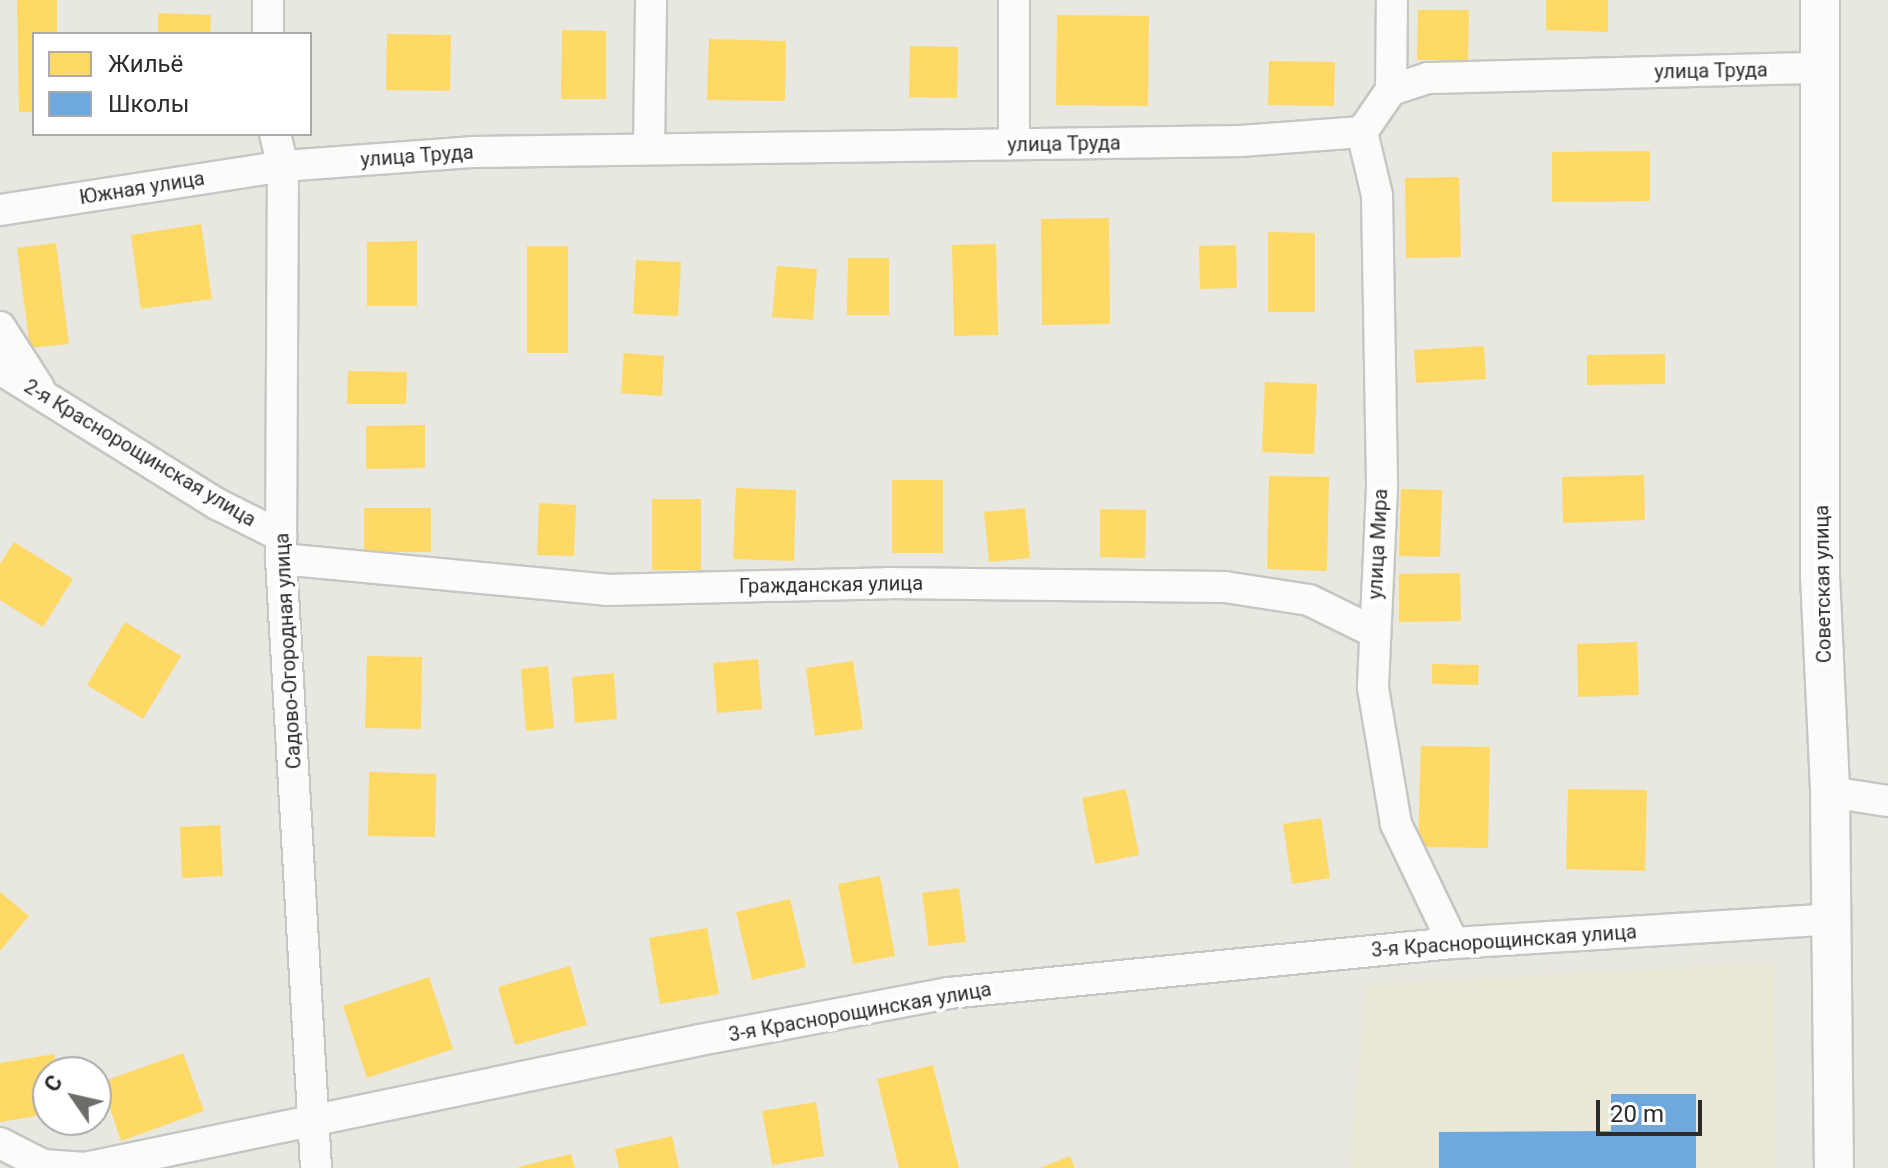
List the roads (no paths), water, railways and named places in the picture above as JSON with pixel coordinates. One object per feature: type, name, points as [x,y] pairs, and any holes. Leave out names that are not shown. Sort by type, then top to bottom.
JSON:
[{"type":"street","points":[[268,0],[268,32]]},
{"type":"street","points":[[649,149],[651,0]]},
{"type":"street","points":[[1014,0],[1014,144]]},
{"type":"street","points":[[1362,132],[1391,90],[1392,0]]},
{"type":"street","name":"Советская улица","points":[[1820,0],[1820,576],[1830,792],[1834,1168]]},
{"type":"street","name":"улица Труда","points":[[1391,90],[1428,78],[1821,68]]},
{"type":"street","name":"улица Труда","points":[[283,166],[473,152],[1241,141],[1362,132]]},
{"type":"street","name":"улица Мира","points":[[1362,132],[1377,195],[1382,488],[1373,688],[1396,824],[1453,943]]},
{"type":"street","name":"Садово-Огородная улица","points":[[276,136],[283,166],[281,547],[316,1168]]},
{"type":"street","name":"Южная улица","points":[[0,210],[283,166]]},
{"type":"street","points":[[0,327],[44,396]]},
{"type":"street","name":"2-я Краснорощинская улица","points":[[0,369],[281,547]]},
{"type":"street","name":"Гражданская улица","points":[[281,547],[607,590],[888,583],[1225,587],[1309,600],[1374,632]]},
{"type":"street","points":[[1830,792],[1888,801]]},
{"type":"street","name":"3-я Краснорощинская улица","points":[[0,1143],[43,1165],[85,1168],[700,1040],[949,993],[1453,943],[1832,919]]}]
